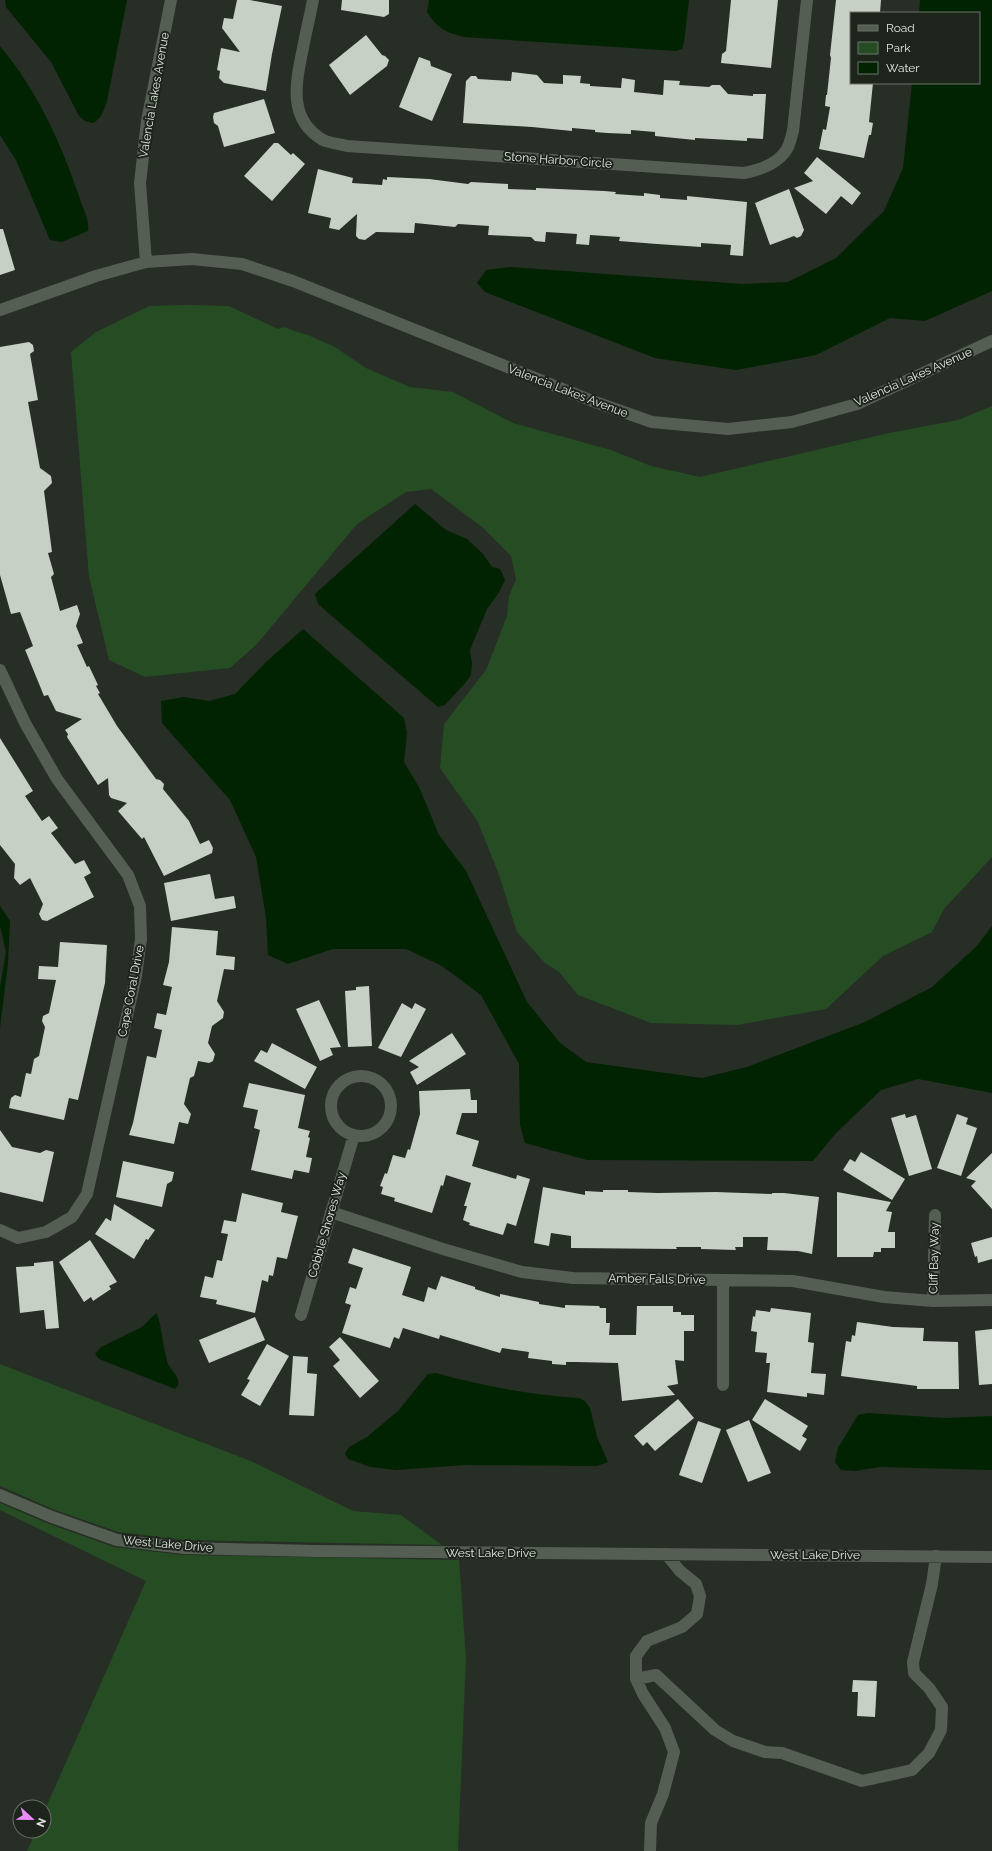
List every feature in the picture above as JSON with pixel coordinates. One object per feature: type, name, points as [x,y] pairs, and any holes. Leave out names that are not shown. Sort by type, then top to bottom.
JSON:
[{"type":"street","name":"Valencia Lakes Avenue","points":[[146,262],[140,183],[147,122],[171,0]]},
{"type":"street","name":"Stone Harbor Circle","points":[[313,0],[296,83],[296,98],[301,117],[311,131],[324,141],[347,146],[744,173],[762,169],[774,162],[787,150],[793,131],[807,0]]},
{"type":"street","name":"Valencia Lakes Avenue","points":[[0,310],[96,276],[146,262],[192,259],[242,264],[293,281],[588,400],[652,422],[728,429],[792,422],[857,404],[992,342]]},
{"type":"street","name":"Cape Coral Drive","points":[[0,670],[25,723],[57,779],[128,875],[140,906],[141,939],[136,976],[87,1194],[72,1218],[46,1232],[18,1238],[0,1230]]},
{"type":"street","points":[[364,1075],[374,1078],[382,1083],[388,1091],[391,1101],[391,1111],[388,1120],[378,1131],[364,1136],[354,1135],[345,1131],[337,1124],[333,1115],[332,1100],[338,1087],[345,1080],[354,1076],[364,1075]]},
{"type":"street","name":"Cobble Shores Way","points":[[301,1315],[330,1212],[354,1135]]},
{"type":"street","name":"Amber Falls Drive","points":[[330,1212],[443,1249],[522,1272],[572,1278],[793,1281],[884,1297],[933,1301],[992,1300]]},
{"type":"street","name":"Cliff Bay Way","points":[[933,1301],[935,1215]]},
{"type":"street","points":[[723,1280],[723,1385]]},
{"type":"street","name":"West Lake Drive","points":[[0,1494],[52,1517],[116,1540],[184,1548],[315,1551],[992,1557]]},
{"type":"street","points":[[650,1851],[651,1824],[663,1794],[674,1752],[666,1728],[643,1694],[636,1679],[636,1656],[647,1641],[682,1627],[697,1614],[700,1596],[696,1584],[680,1571],[666,1554]]},
{"type":"street","points":[[636,1679],[656,1675],[715,1730],[733,1741],[765,1752],[782,1753],[862,1782],[912,1770],[929,1753],[941,1730],[942,1707],[929,1688],[914,1673],[913,1662],[932,1584],[936,1556]]},
{"type":"green space","points":[[149,306],[229,306],[278,329],[283,327],[310,336],[335,347],[366,368],[410,387],[453,392],[513,423],[611,450],[651,466],[700,477],[889,433],[958,420],[992,406],[992,857],[944,909],[932,932],[883,956],[826,1009],[737,1025],[651,1023],[578,995],[559,972],[545,963],[517,932],[499,875],[478,822],[440,768],[444,724],[486,670],[507,616],[509,596],[516,579],[511,556],[482,527],[431,489],[406,492],[357,524],[257,644],[230,668],[145,677],[109,660],[89,577],[71,352],[96,332]]},
{"type":"green space","points":[[0,1364],[253,1462],[353,1511],[401,1515],[442,1545],[184,1540],[118,1532],[55,1510],[0,1486]]},
{"type":"green space","points":[[0,1503],[49,1524],[114,1547],[183,1555],[459,1560],[466,1658],[458,1851],[27,1851],[32,1839],[52,1839],[52,1799],[50,1799],[146,1581],[0,1510]]},
{"type":"water","points":[[5,0],[127,0],[105,108],[101,116],[93,123],[85,121],[79,116],[51,62],[6,7]]},
{"type":"water","points":[[429,0],[689,0],[684,43],[682,49],[676,51],[464,37],[442,29],[435,22],[427,12]]},
{"type":"water","points":[[920,0],[992,0],[992,291],[925,321],[890,318],[816,355],[736,370],[655,358],[485,292],[477,283],[486,270],[511,267],[742,284],[788,282],[836,258],[884,211],[903,168],[912,84],[980,84],[980,12],[919,12]]},
{"type":"water","points":[[0,46],[26,81],[57,138],[86,215],[88,231],[62,242],[50,240],[16,160],[0,135]]},
{"type":"water","points":[[415,504],[446,530],[467,539],[483,554],[492,567],[500,569],[505,580],[498,594],[487,609],[470,650],[472,664],[471,675],[445,705],[438,707],[318,604],[315,594]]},
{"type":"water","points":[[303,629],[404,718],[407,733],[404,762],[420,789],[439,835],[466,871],[527,1002],[560,1043],[586,1062],[702,1078],[747,1067],[865,1022],[932,987],[977,946],[992,926],[992,1093],[918,1079],[881,1090],[836,1133],[813,1161],[587,1160],[525,1143],[520,1125],[519,1064],[481,995],[442,966],[406,949],[333,949],[288,964],[268,955],[266,918],[256,857],[230,800],[162,723],[161,701],[184,697],[209,701],[235,694],[266,662]]},
{"type":"water","points":[[0,906],[10,921],[8,963],[0,1028],[0,987],[6,952],[0,926]]},
{"type":"water","points":[[156,1313],[168,1364],[178,1380],[178,1386],[175,1389],[99,1359],[95,1354],[101,1347],[142,1327]]},
{"type":"water","points":[[436,1373],[507,1389],[543,1395],[579,1398],[585,1401],[590,1408],[597,1437],[608,1462],[597,1466],[465,1465],[396,1470],[371,1467],[348,1459],[345,1453],[349,1447],[367,1437],[398,1411],[428,1374]]},
{"type":"water","points":[[868,1413],[945,1418],[992,1416],[992,1470],[880,1467],[855,1471],[841,1470],[835,1462],[838,1448],[858,1415]]},
{"type":"building","points":[[237,0],[250,0],[282,6],[266,91],[224,83],[219,78],[220,71],[217,70],[221,48],[240,52],[222,28],[224,18],[233,19]]},
{"type":"building","points":[[342,0],[389,0],[389,14],[384,17],[341,10]]},
{"type":"building","points":[[731,0],[778,0],[771,68],[721,63],[722,54],[726,51]]},
{"type":"building","points":[[836,0],[881,0],[880,12],[850,12],[850,84],[873,84],[869,122],[873,123],[864,158],[819,149],[823,129],[826,130],[830,107],[825,106],[831,58],[830,55]]},
{"type":"building","points":[[366,35],[382,55],[389,60],[387,66],[350,95],[329,65]]},
{"type":"building","points":[[419,57],[430,61],[431,66],[452,74],[432,121],[399,107]]},
{"type":"building","points":[[512,72],[537,75],[544,83],[563,84],[563,75],[581,76],[580,83],[590,84],[590,86],[621,88],[622,78],[635,80],[634,92],[663,95],[664,80],[680,81],[679,85],[709,87],[712,85],[720,85],[728,94],[753,96],[753,94],[766,94],[763,139],[747,138],[747,141],[695,138],[695,140],[655,136],[655,132],[631,130],[631,134],[595,132],[595,130],[572,128],[572,131],[463,123],[466,81],[471,76],[476,76],[478,79],[511,81]]},
{"type":"building","points":[[264,99],[275,133],[224,147],[218,126],[214,123],[214,113]]},
{"type":"building","points":[[274,143],[278,143],[291,155],[293,153],[305,164],[272,201],[244,176]]},
{"type":"building","points":[[817,157],[861,193],[852,205],[841,196],[826,214],[794,188],[813,181],[804,173]]},
{"type":"building","points":[[318,169],[353,178],[352,183],[382,185],[383,179],[387,180],[387,177],[429,179],[468,184],[471,182],[508,184],[508,189],[536,190],[536,188],[604,191],[616,192],[615,194],[644,196],[644,193],[660,195],[660,198],[687,200],[687,196],[747,202],[743,256],[730,255],[731,245],[701,243],[701,247],[657,244],[619,241],[620,237],[590,235],[589,245],[576,244],[577,234],[546,232],[545,242],[535,241],[531,237],[488,235],[489,226],[458,224],[455,227],[415,223],[414,233],[376,232],[365,240],[359,239],[356,236],[357,214],[339,230],[329,228],[331,218],[308,213]]},
{"type":"building","points":[[789,189],[804,230],[801,236],[797,238],[794,236],[770,245],[755,203]]},
{"type":"building","points":[[0,229],[3,229],[15,270],[0,275]]},
{"type":"building","points":[[29,342],[33,345],[34,351],[30,354],[38,400],[28,402],[40,468],[51,476],[52,483],[44,491],[52,552],[48,553],[54,574],[51,577],[60,611],[77,605],[80,614],[76,626],[83,643],[77,645],[87,667],[89,666],[98,685],[96,686],[100,693],[98,694],[117,726],[156,779],[160,780],[164,784],[163,789],[189,821],[200,844],[209,840],[213,848],[212,853],[164,876],[144,837],[142,839],[118,811],[127,803],[111,798],[109,795],[108,778],[98,785],[67,737],[68,734],[65,730],[82,719],[56,711],[48,695],[44,696],[25,650],[33,646],[20,612],[11,614],[0,575],[0,347]]},
{"type":"building","points":[[0,738],[33,791],[25,796],[42,821],[49,816],[58,828],[51,833],[75,864],[84,860],[91,873],[84,877],[94,897],[47,921],[42,920],[39,914],[43,904],[30,878],[20,885],[14,878],[15,864],[0,845]]},
{"type":"building","points":[[210,874],[215,899],[234,896],[236,908],[171,921],[164,883]]},
{"type":"building","points":[[172,927],[218,931],[216,955],[235,957],[234,970],[224,969],[217,1001],[224,1012],[223,1018],[212,1026],[208,1043],[215,1054],[213,1061],[209,1063],[198,1061],[194,1076],[190,1078],[184,1104],[191,1114],[188,1124],[179,1122],[174,1144],[129,1135],[133,1123],[147,1056],[156,1058],[162,1030],[154,1028],[157,1013],[166,1015],[172,987],[163,985],[169,962]]},
{"type":"building","points":[[60,942],[107,945],[105,983],[78,1100],[69,1098],[64,1120],[9,1108],[11,1098],[15,1095],[21,1097],[26,1073],[31,1074],[34,1059],[39,1056],[45,1027],[42,1021],[43,1016],[49,1013],[56,980],[38,979],[39,966],[58,967]]},
{"type":"building","points":[[369,986],[372,1046],[348,1047],[345,991],[356,990],[356,987]]},
{"type":"building","points":[[319,1000],[341,1047],[330,1048],[333,1055],[320,1061],[296,1009]]},
{"type":"building","points":[[402,1003],[412,1009],[415,1003],[426,1009],[401,1057],[378,1048]]},
{"type":"building","points":[[452,1033],[466,1054],[417,1085],[410,1072],[419,1067],[409,1061]]},
{"type":"building","points":[[272,1043],[317,1067],[305,1089],[254,1061],[261,1050],[267,1053]]},
{"type":"building","points":[[249,1083],[305,1095],[298,1128],[310,1131],[306,1157],[312,1158],[309,1173],[294,1170],[292,1179],[251,1170],[260,1130],[254,1128],[258,1110],[243,1107]]},
{"type":"building","points":[[470,1089],[471,1100],[477,1100],[477,1113],[462,1113],[456,1134],[479,1141],[472,1166],[516,1179],[517,1175],[530,1179],[516,1226],[507,1223],[503,1235],[469,1225],[470,1223],[463,1220],[467,1206],[464,1206],[471,1183],[446,1175],[443,1186],[441,1185],[432,1213],[394,1201],[395,1198],[381,1194],[383,1187],[380,1186],[385,1173],[387,1174],[393,1155],[405,1158],[408,1149],[410,1150],[420,1114],[419,1091]]},
{"type":"building","points":[[905,1114],[906,1118],[916,1115],[932,1169],[909,1176],[891,1118]]},
{"type":"building","points":[[957,1114],[968,1118],[966,1124],[977,1128],[961,1176],[937,1168]]},
{"type":"building","points":[[0,1130],[12,1147],[40,1153],[46,1150],[54,1152],[43,1202],[0,1192]]},
{"type":"building","points":[[861,1152],[905,1179],[892,1200],[843,1170],[850,1159],[855,1162]]},
{"type":"building","points":[[992,1153],[992,1209],[971,1186],[976,1181],[966,1178]]},
{"type":"building","points":[[123,1161],[174,1172],[172,1181],[167,1184],[162,1207],[116,1197]]},
{"type":"building","points":[[543,1187],[585,1195],[585,1191],[603,1192],[603,1190],[628,1190],[628,1192],[658,1193],[784,1193],[819,1197],[812,1254],[798,1251],[767,1250],[768,1237],[743,1237],[743,1247],[735,1247],[736,1250],[701,1249],[701,1247],[676,1247],[677,1249],[571,1248],[571,1236],[551,1233],[549,1246],[534,1243]]},
{"type":"building","points":[[837,1192],[891,1202],[886,1211],[892,1212],[888,1232],[895,1232],[895,1248],[881,1248],[881,1252],[874,1252],[873,1257],[837,1257]]},
{"type":"building","points":[[242,1193],[283,1203],[281,1212],[298,1216],[287,1259],[277,1257],[273,1276],[269,1275],[268,1282],[262,1280],[255,1313],[216,1304],[217,1300],[200,1297],[205,1276],[213,1278],[217,1260],[222,1261],[228,1234],[221,1233],[224,1220],[236,1222]]},
{"type":"building","points":[[114,1204],[155,1230],[148,1240],[146,1239],[134,1259],[95,1234],[106,1218],[111,1221]]},
{"type":"building","points":[[992,1237],[992,1259],[978,1263],[977,1256],[975,1257],[971,1243]]},
{"type":"building","points":[[90,1240],[117,1282],[109,1286],[111,1289],[93,1301],[91,1297],[84,1302],[59,1262]]},
{"type":"building","points":[[353,1248],[411,1267],[402,1295],[424,1302],[428,1287],[436,1290],[441,1276],[500,1297],[500,1294],[539,1302],[539,1304],[565,1308],[565,1305],[599,1306],[600,1308],[606,1308],[606,1323],[610,1323],[609,1335],[636,1335],[637,1306],[673,1306],[673,1312],[681,1312],[681,1315],[694,1315],[694,1331],[684,1331],[684,1361],[675,1360],[678,1384],[667,1386],[675,1395],[622,1401],[618,1363],[566,1362],[566,1365],[552,1364],[552,1361],[528,1358],[529,1352],[502,1348],[500,1353],[440,1335],[439,1339],[403,1328],[399,1339],[394,1337],[390,1348],[342,1333],[351,1305],[345,1303],[350,1287],[356,1289],[363,1268],[348,1263]]},
{"type":"building","points":[[53,1261],[59,1328],[46,1329],[44,1310],[20,1313],[16,1267],[34,1266],[34,1263]]},
{"type":"building","points":[[771,1308],[811,1313],[808,1342],[814,1343],[811,1373],[826,1374],[824,1395],[807,1393],[807,1397],[767,1392],[770,1363],[766,1363],[767,1353],[755,1352],[757,1332],[751,1331],[753,1316],[755,1317],[756,1310],[770,1312]]},
{"type":"building","points":[[255,1317],[265,1340],[209,1363],[199,1340]]},
{"type":"building","points":[[857,1322],[893,1327],[924,1328],[923,1341],[958,1342],[959,1389],[917,1389],[917,1386],[841,1376],[846,1341],[851,1342],[852,1335],[855,1336]]},
{"type":"building","points":[[992,1329],[992,1384],[979,1385],[975,1331]]},
{"type":"building","points":[[340,1337],[379,1381],[360,1398],[333,1366],[340,1360],[329,1347]]},
{"type":"building","points":[[267,1344],[289,1356],[260,1406],[241,1395],[250,1380],[247,1379]]},
{"type":"building","points":[[293,1356],[308,1357],[307,1373],[317,1374],[314,1416],[289,1415]]},
{"type":"building","points":[[678,1399],[694,1418],[655,1451],[647,1442],[643,1446],[634,1436]]},
{"type":"building","points":[[765,1399],[808,1426],[802,1436],[807,1439],[800,1451],[752,1420]]},
{"type":"building","points":[[749,1420],[771,1473],[748,1482],[726,1430]]},
{"type":"building","points":[[698,1421],[721,1429],[702,1483],[679,1475]]},
{"type":"building","points":[[853,1680],[877,1681],[875,1717],[857,1716],[858,1692],[852,1692]]}]
